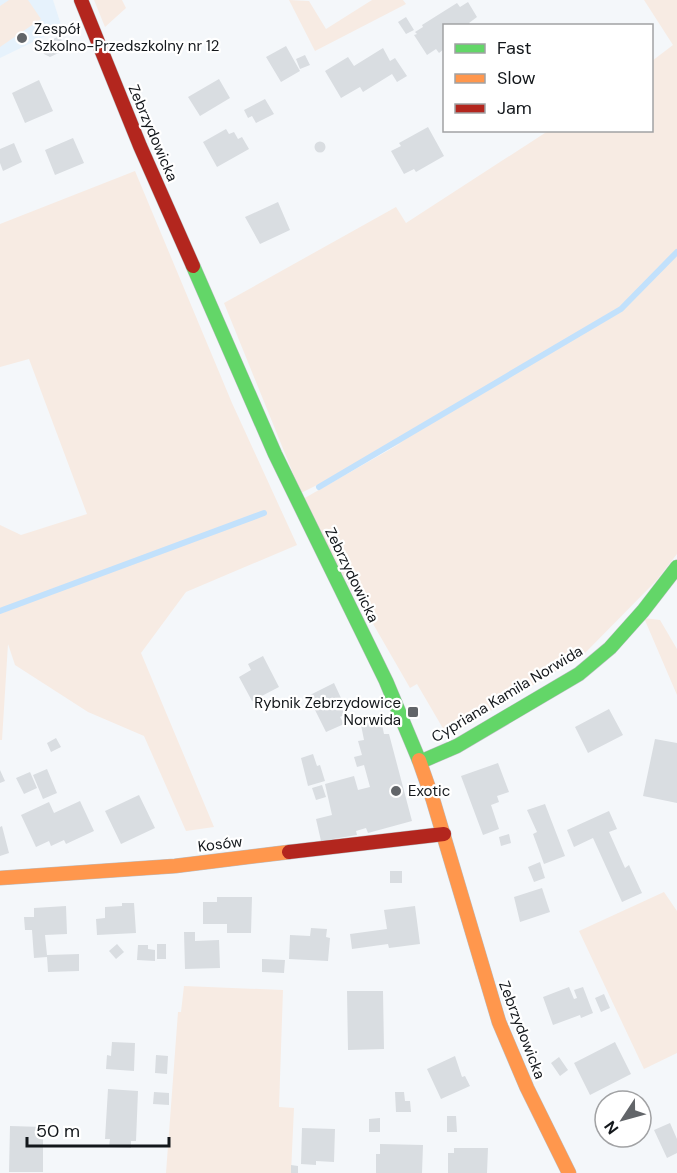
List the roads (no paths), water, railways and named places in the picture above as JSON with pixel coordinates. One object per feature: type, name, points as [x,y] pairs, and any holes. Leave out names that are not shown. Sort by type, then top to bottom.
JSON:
[{"type":"street","name":"Zebrzydowicka","points":[[81,0],[136,137],[275,454],[386,681],[420,762],[444,834],[499,1022],[568,1173]]},
{"type":"street","name":"Cypriana Kamila Norwida","points":[[420,762],[457,746],[579,674],[610,648],[643,611],[677,567]]},
{"type":"street","name":"Kosów","points":[[0,878],[175,866],[444,834]]},
{"type":"waterway","points":[[319,487],[621,309],[677,252]]},
{"type":"waterway","points":[[0,611],[264,513]]},
{"type":"place","name":"Zespół Szkolno-Przedszkolny nr 12","points":[[22,38]]},
{"type":"place","name":"Rybnik Zebrzydowice Norwida","points":[[413,712]]},
{"type":"place","name":"Exotic","points":[[396,791]]}]
